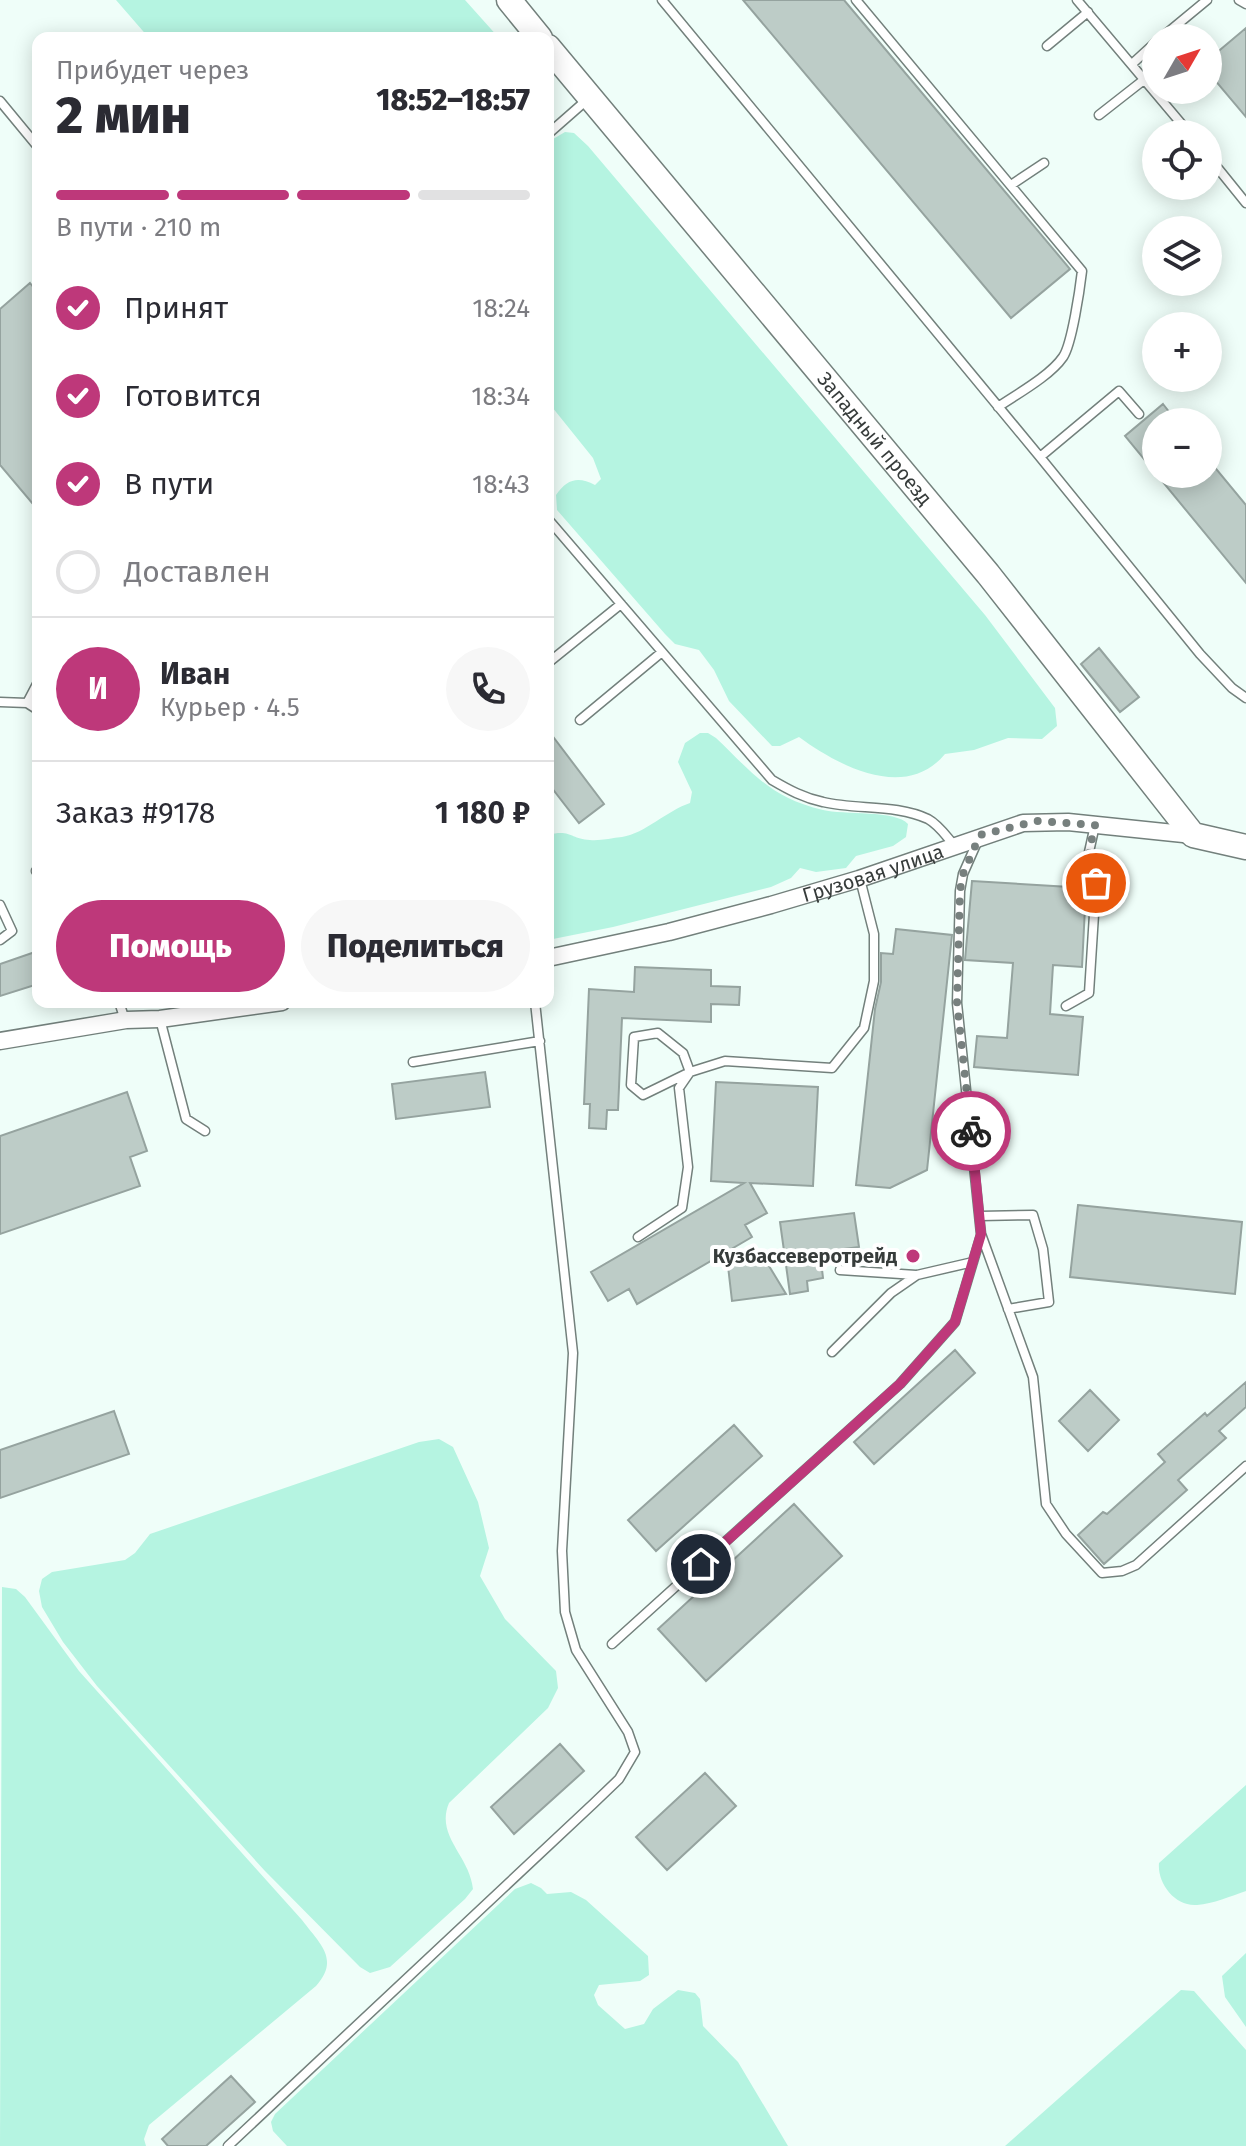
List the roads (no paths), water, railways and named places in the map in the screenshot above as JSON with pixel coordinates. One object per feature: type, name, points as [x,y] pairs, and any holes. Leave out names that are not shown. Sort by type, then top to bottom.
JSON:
[{"type":"main road","points":[[509,0],[535,32]]},
{"type":"main road","name":"Западный проезд","points":[[554,54],[988,574],[1193,835]]},
{"type":"main road","name":"Грузовая улица","points":[[1193,835],[1246,847]]},
{"type":"street","name":"Грузовая улица","points":[[554,957],[669,932],[859,879],[980,835],[1037,821],[1193,835]]},
{"type":"street","points":[[0,1041],[126,1020],[160,1019],[239,1008]]},
{"type":"lane","points":[[662,0],[1200,654],[1232,688],[1246,698]]},
{"type":"lane","points":[[856,0],[1082,271],[1079,298],[1064,356],[1041,377],[998,407]]},
{"type":"lane","points":[[1077,0],[1142,76]]},
{"type":"lane","points":[[1178,24],[1207,0]]},
{"type":"lane","points":[[1239,0],[1246,4]]},
{"type":"lane","points":[[1047,46],[1088,12]]},
{"type":"lane","points":[[1132,64],[1142,55]]},
{"type":"lane","points":[[1099,115],[1142,81]]},
{"type":"lane","points":[[554,129],[590,97]]},
{"type":"lane","points":[[0,101],[32,140]]},
{"type":"lane","points":[[1165,104],[1179,120]]},
{"type":"lane","points":[[1011,185],[1044,163]]},
{"type":"lane","points":[[1222,173],[1246,203]]},
{"type":"lane","points":[[1040,457],[1119,391],[1139,414]]},
{"type":"lane","points":[[554,526],[772,780],[796,794],[825,802],[905,812],[929,819],[954,845]]},
{"type":"lane","points":[[554,658],[621,604]]},
{"type":"lane","points":[[580,720],[662,652]]},
{"type":"lane","points":[[27,703],[32,693]]},
{"type":"lane","points":[[0,702],[27,703],[32,706]]},
{"type":"lane","points":[[1066,1006],[1089,993],[1096,883],[1083,879],[1095,825]]},
{"type":"lane","points":[[980,835],[963,874],[960,891],[957,1003],[981,1234],[1033,1377],[1046,1504],[1066,1534],[1102,1573],[1122,1571],[1136,1565],[1246,1466]]},
{"type":"lane","points":[[690,1072],[683,1053],[658,1033],[634,1037],[631,1085],[643,1095],[690,1072],[725,1061],[832,1068],[864,1028],[874,981],[874,934],[859,879]]},
{"type":"lane","points":[[0,905],[12,931],[0,940]]},
{"type":"lane","points":[[121,1008],[126,1020]]},
{"type":"lane","points":[[228,2146],[619,1779],[635,1752],[628,1732],[576,1650],[565,1612],[562,1551],[573,1353],[536,1008]]},
{"type":"lane","points":[[160,1019],[186,1119],[205,1131]]},
{"type":"lane","points":[[413,1062],[540,1041]]},
{"type":"lane","points":[[638,1237],[682,1208],[688,1167],[679,1088],[690,1072]]},
{"type":"lane","points":[[980,1216],[1033,1215],[1043,1249],[1049,1302],[1008,1309]]},
{"type":"lane","points":[[612,1644],[900,1384],[955,1322],[981,1234]]},
{"type":"lane","points":[[840,1270],[917,1275],[973,1262]]},
{"type":"lane","points":[[832,1352],[891,1293],[917,1275]]},
{"type":"place","name":"Кузбассеверотрейд","points":[[913,1256]]}]
